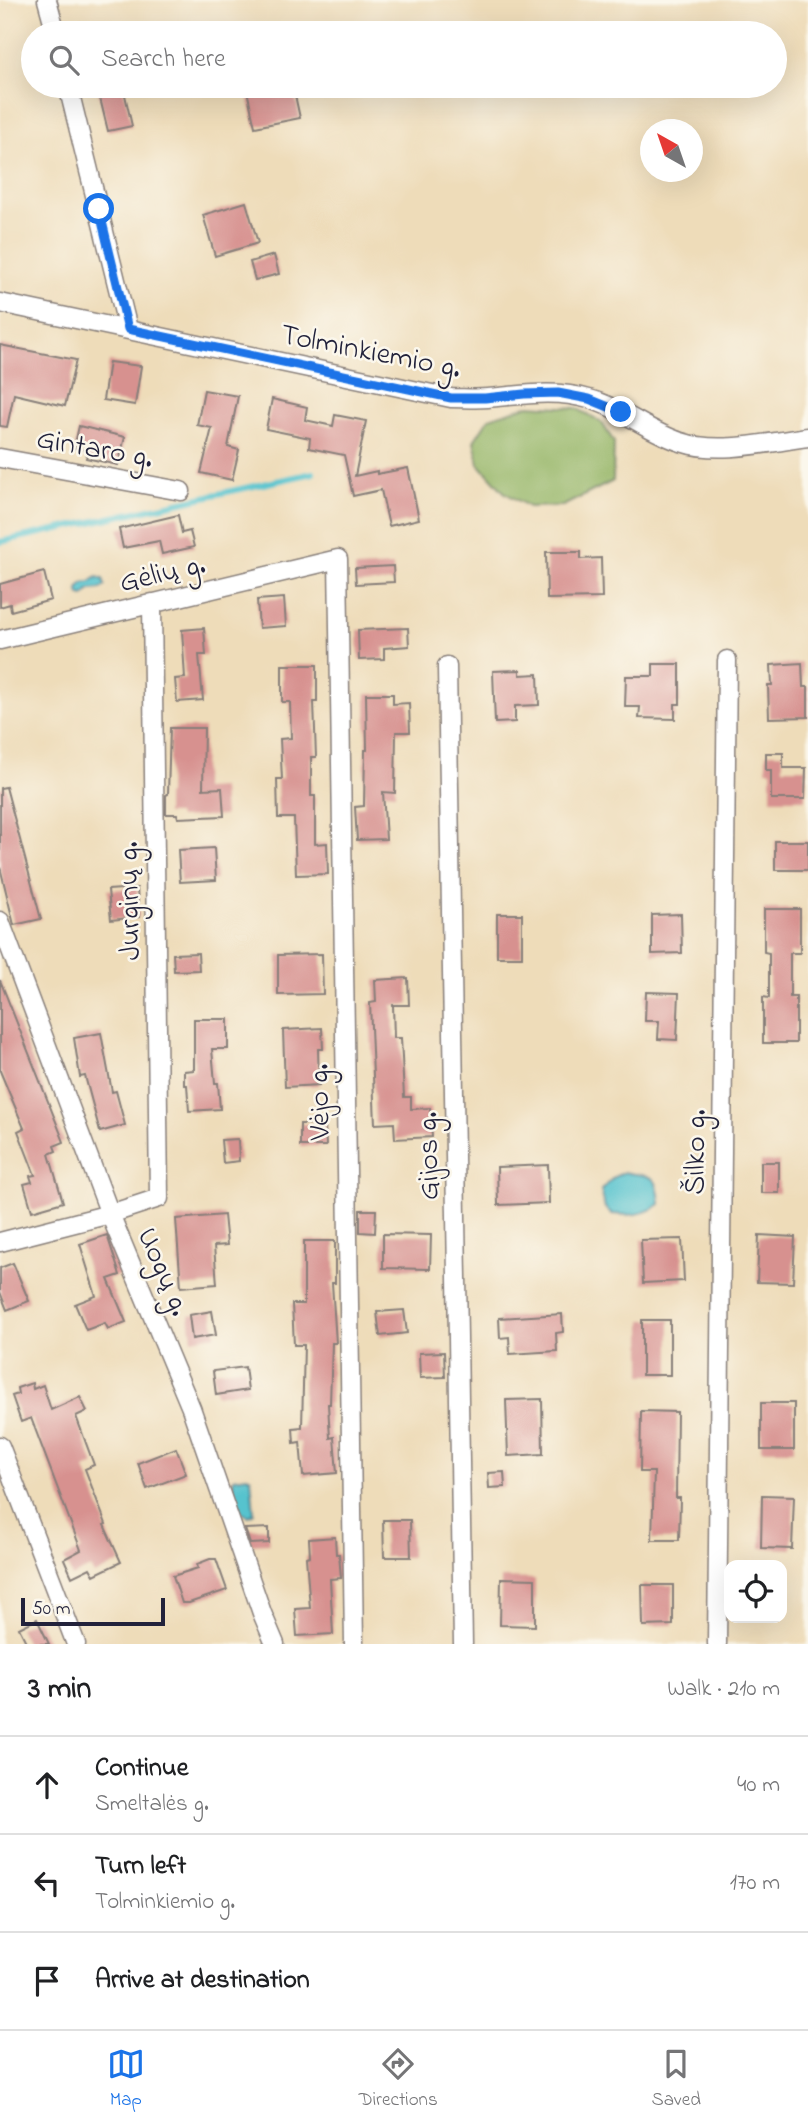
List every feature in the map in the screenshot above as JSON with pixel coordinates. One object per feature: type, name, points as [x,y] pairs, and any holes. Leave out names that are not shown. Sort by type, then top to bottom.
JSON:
[{"type":"street","points":[[47,0],[52,21]]},
{"type":"street","points":[[71,98],[128,329]]},
{"type":"street","name":"Tolminkiemio g.","points":[[0,303],[451,398],[558,393],[589,399],[682,443],[709,447],[740,446],[808,437]]},
{"type":"street","name":"Gintaro g.","points":[[0,458],[181,491]]},
{"type":"street","name":"Gėlių g.","points":[[0,640],[338,559]]},
{"type":"street","name":"Vėjo g.","points":[[338,559],[354,1644]]},
{"type":"street","name":"Jurginų g.","points":[[110,1214],[159,1198],[152,603]]},
{"type":"street","name":"Šilko g.","points":[[717,1644],[727,660]]},
{"type":"street","name":"Gijos g.","points":[[447,666],[463,1644]]},
{"type":"street","name":"Uogų g.","points":[[0,921],[110,1214],[191,1408],[275,1644]]},
{"type":"street","points":[[0,1242],[110,1214]]},
{"type":"street","points":[[0,1446],[76,1644]]},
{"type":"green space","points":[[529,405],[576,408],[602,423],[614,442],[613,481],[563,506],[529,507],[504,492],[479,464],[474,441],[489,418]]},
{"type":"water","points":[[97,577],[103,579],[105,586],[90,590],[84,596],[80,595],[78,589],[83,583]]},
{"type":"water","points":[[624,1172],[652,1178],[657,1186],[660,1204],[643,1213],[631,1215],[612,1214],[605,1208],[601,1190],[614,1177]]},
{"type":"water","points":[[234,1478],[251,1478],[254,1513],[249,1516],[237,1506],[233,1481]]},
{"type":"building","points":[[100,98],[126,98],[132,126],[108,131]]},
{"type":"building","points":[[249,98],[296,98],[300,118],[255,127]]},
{"type":"building","points":[[246,202],[258,243],[215,256],[203,215]]},
{"type":"building","points":[[274,255],[279,274],[255,280],[250,262]]},
{"type":"building","points":[[0,345],[76,360],[65,406],[14,394],[7,427],[0,426]]},
{"type":"building","points":[[109,362],[141,366],[135,405],[103,400]]},
{"type":"building","points":[[204,390],[238,396],[228,447],[239,450],[232,480],[201,473],[212,428],[197,425]]},
{"type":"building","points":[[272,399],[307,407],[305,420],[333,426],[335,415],[366,421],[355,476],[408,468],[419,519],[389,526],[381,490],[353,496],[344,455],[309,448],[310,438],[266,429]]},
{"type":"building","points":[[79,426],[125,437],[118,465],[86,458],[88,451],[74,448]]},
{"type":"building","points":[[178,515],[182,533],[190,531],[194,547],[162,554],[159,541],[123,548],[119,529]]},
{"type":"building","points":[[546,552],[581,552],[581,559],[601,558],[602,598],[547,599]]},
{"type":"building","points":[[393,566],[394,582],[356,584],[355,568]]},
{"type":"building","points":[[44,572],[51,600],[11,611],[10,604],[0,607],[0,584]]},
{"type":"building","points":[[284,598],[286,626],[259,628],[257,600]]},
{"type":"building","points":[[204,628],[206,655],[199,655],[203,700],[177,702],[175,679],[185,678],[182,630]]},
{"type":"building","points":[[408,628],[409,646],[384,648],[384,659],[359,660],[358,630]]},
{"type":"building","points":[[802,663],[803,687],[808,687],[808,717],[769,718],[768,685],[772,685],[771,665]]},
{"type":"building","points":[[653,664],[680,664],[680,704],[675,704],[675,719],[639,718],[640,707],[625,707],[626,676],[653,676]]},
{"type":"building","points":[[282,665],[317,665],[317,702],[314,702],[316,757],[311,757],[311,796],[315,796],[315,844],[327,843],[328,874],[296,875],[294,818],[278,818],[277,779],[282,779],[280,739],[291,738],[290,702],[282,702]]},
{"type":"building","points":[[520,670],[520,675],[538,674],[539,705],[515,706],[515,722],[495,723],[493,671]]},
{"type":"building","points":[[366,694],[393,694],[393,704],[409,703],[410,732],[396,732],[395,793],[383,792],[386,839],[357,840],[355,807],[364,806]]},
{"type":"building","points":[[170,728],[204,728],[203,789],[222,788],[224,816],[178,818],[177,814],[166,814]]},
{"type":"building","points":[[766,753],[783,753],[783,768],[806,768],[805,799],[771,799],[771,770],[766,770]]},
{"type":"building","points":[[6,787],[41,919],[14,925],[0,867],[0,788]]},
{"type":"building","points":[[775,841],[808,841],[808,870],[775,870]]},
{"type":"building","points":[[214,848],[216,880],[180,882],[178,850]]},
{"type":"building","points":[[137,888],[139,917],[111,920],[108,890]]},
{"type":"building","points":[[764,909],[800,909],[800,953],[790,953],[790,997],[796,997],[796,1043],[763,1043],[763,997],[769,998],[769,953],[764,952]]},
{"type":"building","points":[[497,914],[522,914],[522,957],[497,957]]},
{"type":"building","points":[[681,914],[682,953],[652,954],[652,915]]},
{"type":"building","points":[[198,953],[199,970],[174,971],[173,954]]},
{"type":"building","points":[[322,954],[323,994],[278,995],[278,955]]},
{"type":"building","points":[[408,978],[409,1005],[393,1005],[394,1038],[401,1038],[404,1097],[411,1097],[411,1109],[430,1108],[432,1137],[395,1139],[394,1123],[375,1124],[370,1003],[376,1002],[375,980]]},
{"type":"building","points":[[0,980],[64,1142],[54,1146],[56,1151],[49,1154],[63,1202],[32,1211],[24,1184],[32,1182],[30,1176],[35,1175],[18,1131],[24,1128],[0,1071]]},
{"type":"building","points":[[646,992],[679,993],[677,1040],[658,1039],[659,1021],[645,1021]]},
{"type":"building","points":[[194,1019],[228,1019],[228,1049],[212,1049],[220,1109],[189,1111],[184,1071],[194,1070]]},
{"type":"building","points":[[322,1028],[323,1049],[318,1049],[319,1085],[285,1087],[283,1030]]},
{"type":"building","points":[[101,1033],[112,1092],[116,1091],[125,1125],[100,1132],[85,1076],[80,1077],[74,1038]]},
{"type":"building","points":[[300,1124],[325,1124],[326,1146],[300,1146]]},
{"type":"building","points":[[238,1139],[239,1161],[223,1163],[221,1140]]},
{"type":"building","points":[[761,1162],[779,1162],[779,1193],[761,1193]]},
{"type":"building","points":[[548,1165],[549,1203],[498,1205],[497,1167]]},
{"type":"building","points":[[360,1210],[376,1210],[375,1233],[360,1232]]},
{"type":"building","points":[[224,1215],[227,1245],[214,1246],[217,1284],[181,1287],[176,1219]]},
{"type":"building","points":[[383,1234],[431,1235],[430,1269],[383,1268]]},
{"type":"building","points":[[107,1235],[120,1275],[108,1279],[126,1322],[108,1329],[105,1323],[86,1330],[75,1304],[96,1296],[80,1244]]},
{"type":"building","points":[[759,1235],[795,1237],[793,1283],[757,1282]]},
{"type":"building","points":[[682,1239],[684,1281],[643,1283],[641,1240]]},
{"type":"building","points":[[304,1241],[335,1241],[335,1283],[332,1283],[336,1343],[332,1343],[328,1404],[330,1438],[334,1437],[337,1473],[303,1476],[300,1442],[294,1443],[293,1428],[302,1427],[304,1345],[294,1345],[292,1304],[304,1304]]},
{"type":"building","points":[[13,1263],[29,1301],[7,1310],[0,1292],[0,1268]]},
{"type":"building","points":[[404,1310],[407,1333],[380,1336],[377,1312]]},
{"type":"building","points":[[212,1311],[216,1335],[192,1339],[189,1315]]},
{"type":"building","points":[[562,1314],[563,1332],[556,1333],[557,1351],[510,1354],[509,1337],[500,1338],[499,1318]]},
{"type":"building","points":[[642,1320],[670,1320],[670,1375],[642,1375]]},
{"type":"building","points":[[444,1352],[445,1377],[420,1378],[419,1353]]},
{"type":"building","points":[[245,1367],[248,1390],[216,1395],[213,1371]]},
{"type":"building","points":[[32,1383],[33,1389],[43,1385],[51,1410],[80,1397],[87,1411],[76,1416],[94,1465],[85,1469],[106,1524],[104,1525],[121,1562],[94,1575],[90,1568],[72,1577],[64,1559],[81,1550],[31,1418],[21,1422],[12,1396],[18,1394],[17,1388]]},
{"type":"building","points":[[542,1399],[543,1454],[508,1456],[506,1400]]},
{"type":"building","points":[[761,1403],[794,1403],[794,1450],[761,1450]]},
{"type":"building","points":[[641,1411],[677,1412],[676,1498],[680,1498],[679,1540],[652,1540],[654,1472],[640,1472]]},
{"type":"building","points":[[176,1448],[186,1474],[147,1489],[138,1463]]},
{"type":"building","points":[[504,1472],[505,1487],[489,1488],[488,1473]]},
{"type":"building","points":[[762,1495],[794,1496],[792,1549],[761,1548]]},
{"type":"building","points":[[383,1520],[410,1520],[411,1557],[384,1557]]},
{"type":"building","points":[[269,1528],[269,1543],[250,1544],[245,1529]]},
{"type":"building","points":[[335,1537],[341,1578],[330,1579],[333,1634],[297,1636],[295,1609],[310,1608],[306,1557],[310,1556],[309,1539]]},
{"type":"building","points":[[216,1559],[227,1590],[182,1603],[173,1576],[198,1568],[197,1564]]},
{"type":"building","points":[[501,1578],[535,1579],[535,1626],[500,1625]]},
{"type":"building","points":[[642,1585],[673,1585],[673,1625],[643,1626]]},
{"type":"building","points":[[37,1619],[49,1644],[27,1644],[19,1628]]},
{"type":"waterway","points":[[0,542],[313,473]]},
{"type":"route","points":[[99,209],[128,329],[451,398],[558,393],[589,399],[621,412]]}]
